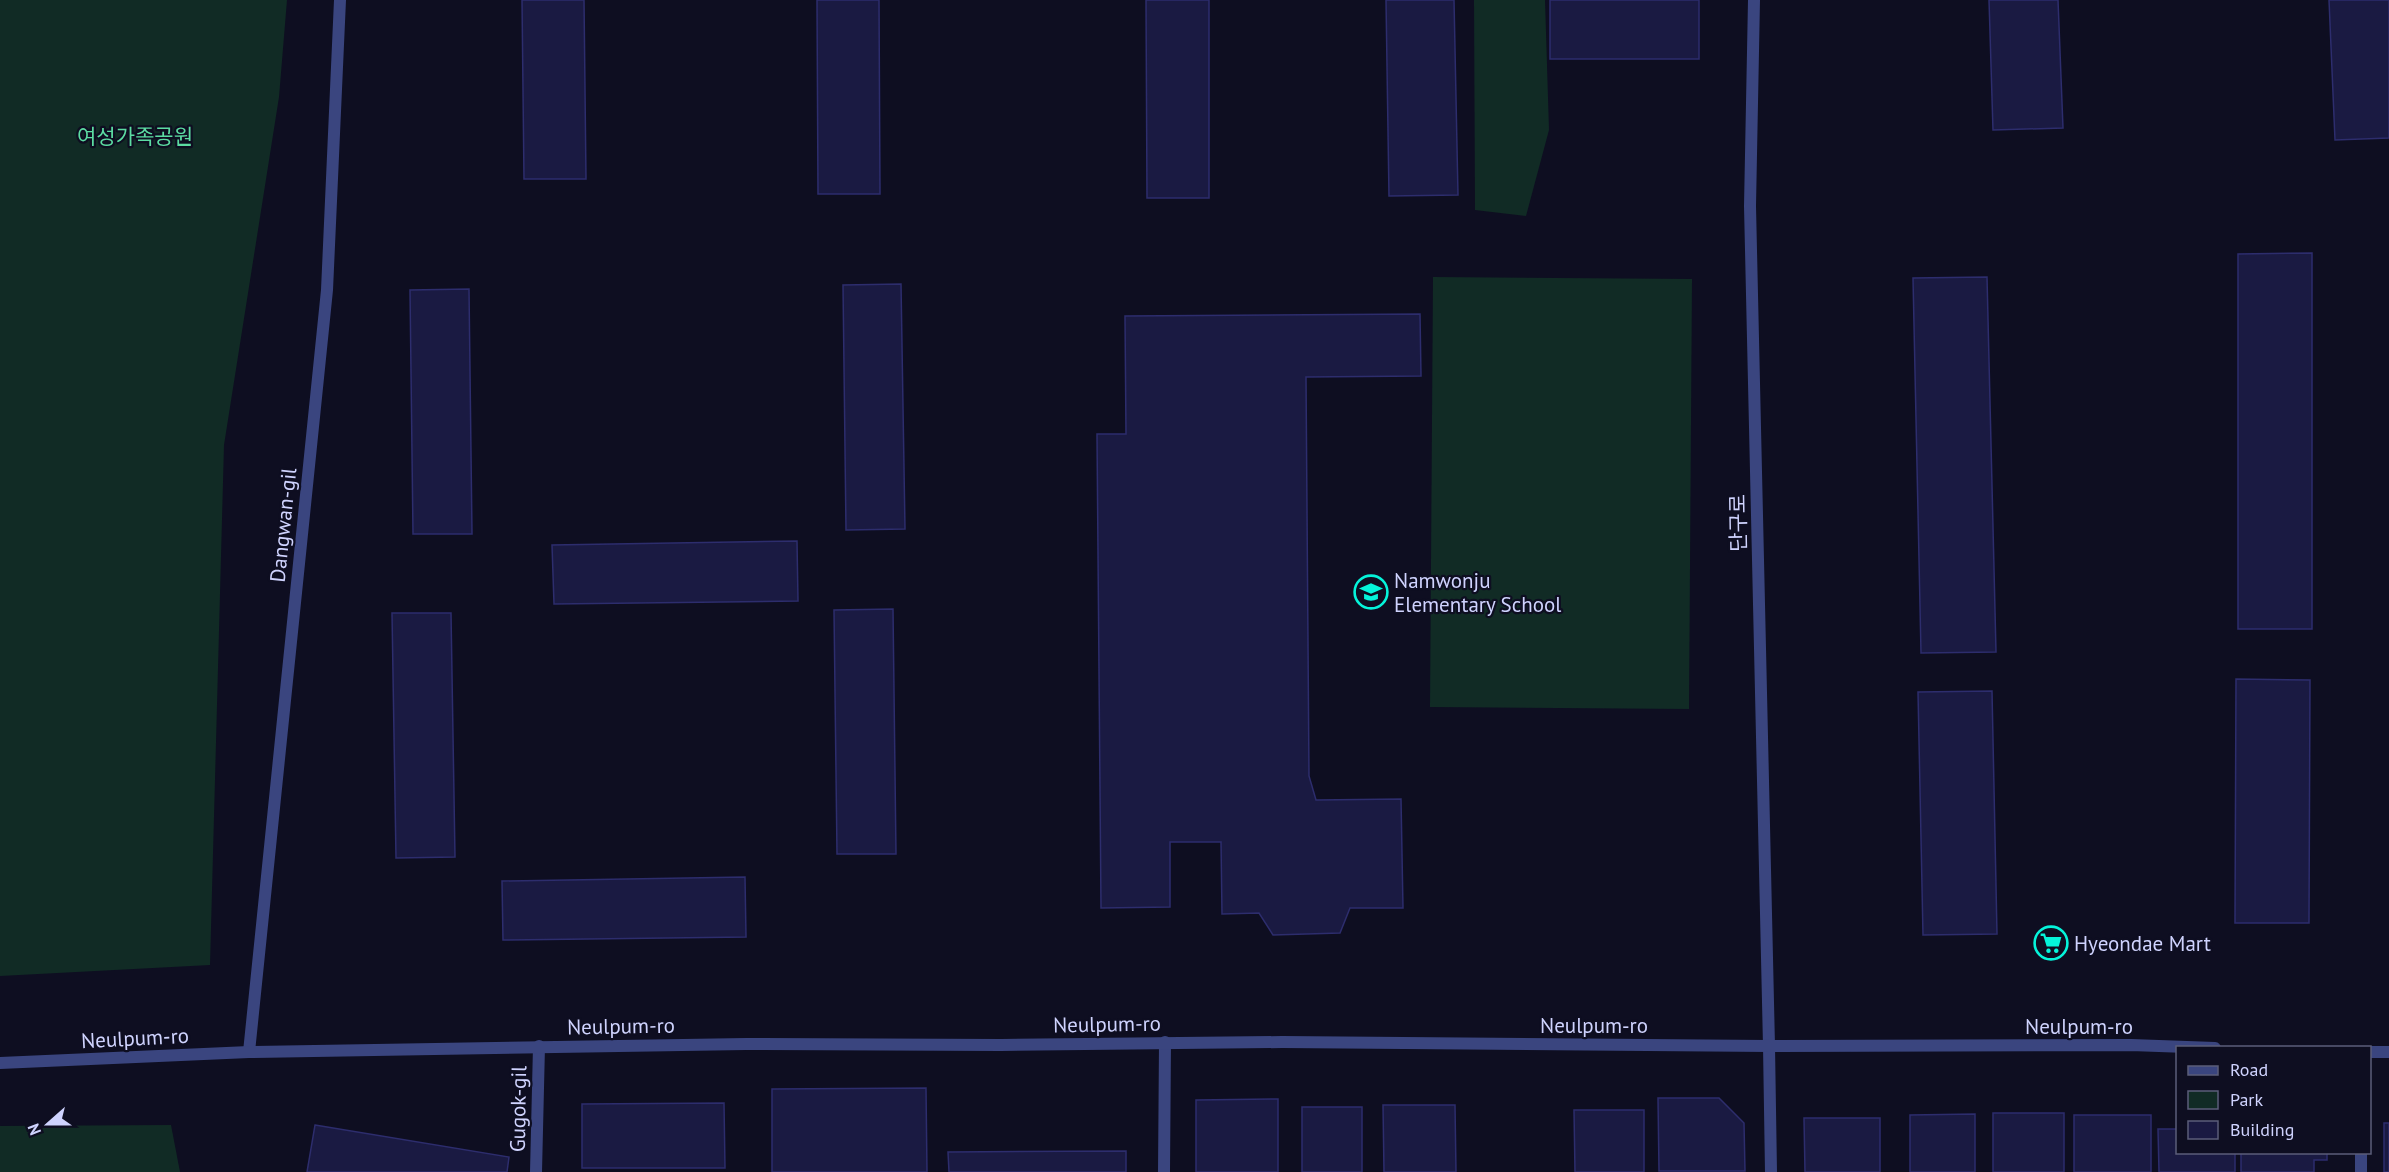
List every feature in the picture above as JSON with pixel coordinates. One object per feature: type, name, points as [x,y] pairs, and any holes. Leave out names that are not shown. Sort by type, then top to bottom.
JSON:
[{"type":"street","name":"Dangwan-gil","points":[[249,1052],[327,290],[340,0]]},
{"type":"street","name":"단구로","points":[[1754,0],[1750,206],[1771,1172]]},
{"type":"street","name":"Neulpum-ro","points":[[0,1063],[249,1052],[539,1046],[1165,1042],[2176,1046]]},
{"type":"street","points":[[1164,1172],[1165,1042]]},
{"type":"street","name":"Gugok-gil","points":[[536,1172],[539,1046]]},
{"type":"street","points":[[2371,1052],[2389,1052]]},
{"type":"street","points":[[2361,1154],[2361,1172]]},
{"type":"green space","name":"여성가족공원","points":[[0,0],[287,0],[279,97],[224,445],[210,965],[0,976]]},
{"type":"green space","points":[[1474,0],[1545,0],[1549,130],[1526,216],[1475,210]]},
{"type":"green space","points":[[1433,277],[1692,279],[1689,709],[1430,707]]},
{"type":"green space","points":[[171,1125],[180,1172],[0,1172],[0,1126]]},
{"type":"building","points":[[522,0],[584,0],[586,179],[524,179]]},
{"type":"building","points":[[817,0],[879,0],[880,194],[818,194]]},
{"type":"building","points":[[1146,0],[1209,0],[1209,198],[1147,198]]},
{"type":"building","points":[[1386,0],[1454,0],[1458,195],[1389,196]]},
{"type":"building","points":[[1550,0],[1699,0],[1699,59],[1550,59]]},
{"type":"building","points":[[1989,0],[2058,0],[2063,128],[1993,130]]},
{"type":"building","points":[[2329,0],[2389,0],[2389,138],[2335,140]]},
{"type":"building","points":[[2312,253],[2312,629],[2238,629],[2238,254]]},
{"type":"building","points":[[1987,277],[1996,652],[1921,653],[1913,278]]},
{"type":"building","points":[[901,284],[905,529],[846,530],[843,285]]},
{"type":"building","points":[[469,289],[472,534],[413,534],[410,290]]},
{"type":"building","points":[[1420,314],[1421,376],[1306,377],[1309,776],[1316,800],[1401,799],[1403,908],[1350,908],[1340,933],[1273,935],[1259,913],[1222,914],[1221,842],[1170,842],[1170,907],[1101,908],[1097,434],[1126,434],[1125,316]]},
{"type":"building","points":[[797,541],[798,601],[554,604],[552,545]]},
{"type":"building","points":[[893,609],[896,854],[837,854],[834,610]]},
{"type":"building","points":[[392,613],[451,613],[455,857],[396,858]]},
{"type":"building","points":[[2236,679],[2310,680],[2309,923],[2235,923]]},
{"type":"building","points":[[1992,691],[1997,934],[1923,935],[1918,692]]},
{"type":"building","points":[[745,877],[746,937],[503,940],[502,881]]},
{"type":"building","points":[[926,1088],[927,1172],[772,1172],[772,1089]]},
{"type":"building","points":[[1658,1098],[1719,1098],[1744,1123],[1745,1171],[1659,1171]]},
{"type":"building","points":[[1278,1099],[1278,1172],[1196,1172],[1196,1100]]},
{"type":"building","points":[[724,1103],[725,1168],[582,1168],[582,1104]]},
{"type":"building","points":[[1383,1105],[1455,1105],[1456,1172],[1384,1172]]},
{"type":"building","points":[[1302,1107],[1362,1107],[1362,1172],[1302,1172]]},
{"type":"building","points":[[1574,1110],[1644,1110],[1644,1172],[1575,1172]]},
{"type":"building","points":[[1993,1113],[2064,1113],[2064,1172],[1993,1172]]},
{"type":"building","points":[[1975,1114],[1975,1172],[1910,1172],[1910,1115]]},
{"type":"building","points":[[2074,1115],[2151,1115],[2151,1172],[2074,1172]]},
{"type":"building","points":[[1804,1118],[1880,1118],[1880,1172],[1805,1172]]},
{"type":"building","points":[[2384,1123],[2389,1123],[2389,1172],[2384,1172]]},
{"type":"building","points":[[315,1125],[509,1157],[507,1172],[307,1172]]},
{"type":"building","points":[[2158,1129],[2176,1129],[2176,1154],[2235,1154],[2235,1172],[2159,1172]]},
{"type":"building","points":[[1126,1151],[1126,1172],[949,1172],[948,1152]]},
{"type":"building","points":[[2241,1154],[2327,1154],[2327,1160],[2314,1160],[2314,1172],[2241,1172]]},
{"type":"place","name":"Namwonju Elementary School","points":[[1371,592]]},
{"type":"place","name":"Hyeondae Mart","points":[[2051,943]]}]
